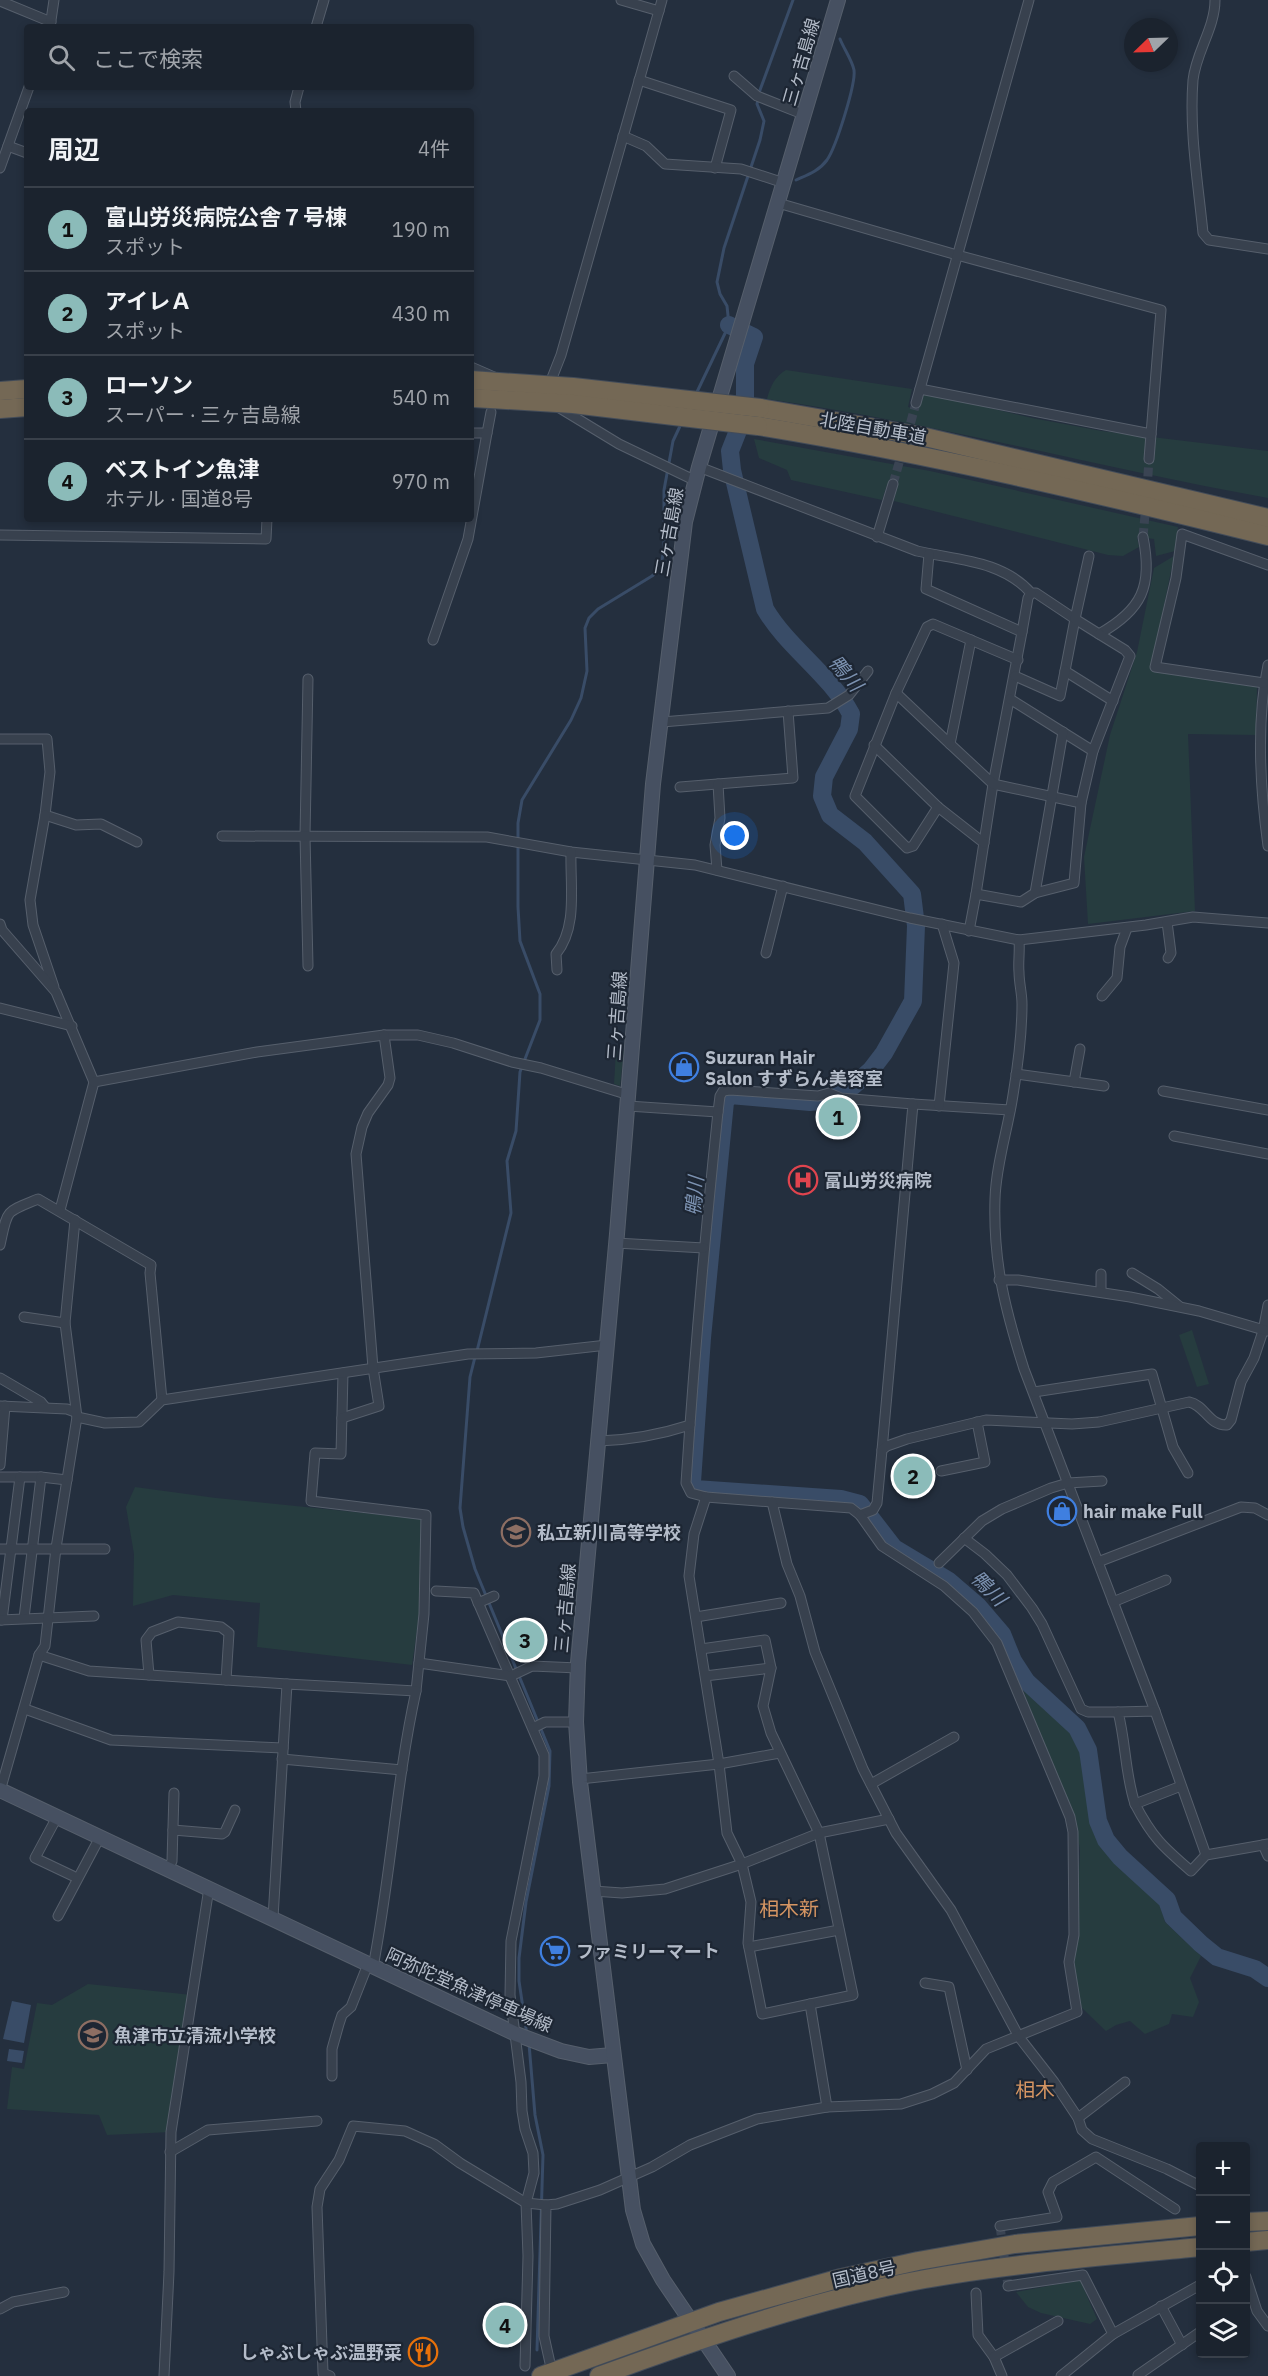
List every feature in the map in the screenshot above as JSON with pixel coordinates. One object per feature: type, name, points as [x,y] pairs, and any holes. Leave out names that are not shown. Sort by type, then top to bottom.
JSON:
[{"type":"highway","points":[[0,391],[24,389]]},
{"type":"highway","name":"北陸自動車道","points":[[474,392],[584,406],[759,417],[921,436],[1268,518]]},
{"type":"highway","points":[[0,409],[24,406]]},
{"type":"highway","name":"北陸自動車道","points":[[759,417],[1215,522],[1268,537]]},
{"type":"highway","points":[[1153,489],[1268,510]]},
{"type":"highway","points":[[1250,2222],[1268,2221]]},
{"type":"highway","name":"国道8号","points":[[546,2374],[691,2321],[841,2278],[918,2261],[1014,2244],[1196,2226]]},
{"type":"highway","points":[[1250,2242],[1268,2240]]},
{"type":"highway","name":"国道8号","points":[[599,2376],[703,2340],[850,2296],[924,2280],[1014,2265],[1196,2247]]},
{"type":"main road","name":"三ヶ吉島線","points":[[613,2055],[580,1779],[576,1722],[578,1668],[616,1243],[653,784],[685,522],[699,467],[838,0]]},
{"type":"main road","name":"阿弥陀堂魚津停車場線","points":[[0,1790],[516,2034],[561,2051],[589,2057],[613,2055]]},
{"type":"main road","points":[[613,2055],[633,2210],[643,2244],[663,2280],[728,2376]]},
{"type":"street","points":[[0,0],[49,24]]},
{"type":"street","points":[[51,24],[54,0]]},
{"type":"street","points":[[317,24],[324,0]]},
{"type":"street","points":[[621,0],[659,11]]},
{"type":"street","points":[[544,399],[561,355],[662,0]]},
{"type":"street","points":[[916,403],[1029,0]]},
{"type":"street","points":[[1215,0],[1212,21],[1199,52],[1193,78],[1192,132],[1203,233],[1209,240],[1268,249]]},
{"type":"street","points":[[734,76],[757,96],[805,115]]},
{"type":"street","points":[[639,80],[731,110],[715,168]]},
{"type":"street","points":[[0,168],[28,90]]},
{"type":"street","points":[[296,108],[298,90]]},
{"type":"street","points":[[623,136],[646,146],[665,164],[741,169],[784,183]]},
{"type":"street","points":[[8,146],[24,152]]},
{"type":"street","points":[[778,203],[957,255],[1161,310],[1149,459]]},
{"type":"street","points":[[474,367],[544,399],[619,444],[696,481]]},
{"type":"street","points":[[920,389],[1151,434]]},
{"type":"street","points":[[474,506],[491,412]]},
{"type":"street","points":[[474,433],[487,433]]},
{"type":"street","points":[[699,467],[877,537],[929,554],[955,557],[996,568],[1031,593],[1036,592],[1125,650],[1130,656],[1093,751],[1081,803],[1074,883],[1035,893],[1021,902],[976,894]]},
{"type":"street","points":[[877,537],[893,484]]},
{"type":"street","points":[[0,535],[266,539],[267,522]]},
{"type":"street","points":[[433,640],[468,539],[471,522]]},
{"type":"street","points":[[1264,683],[1155,667],[1176,578],[1182,534],[1268,565]]},
{"type":"street","points":[[1099,634],[1133,609],[1141,598],[1147,569],[1143,537]]},
{"type":"street","points":[[929,554],[926,589],[1022,632]]},
{"type":"street","points":[[1015,676],[1060,696],[1089,556]]},
{"type":"street","points":[[969,931],[993,784],[1028,598],[1031,593]]},
{"type":"street","points":[[938,807],[913,846],[907,848],[855,796],[896,693],[927,627],[933,624],[1018,660]]},
{"type":"street","points":[[950,744],[971,640]]},
{"type":"street","points":[[1268,665],[1264,683],[1261,744],[1268,846]]},
{"type":"street","points":[[662,722],[828,708],[849,695],[868,671]]},
{"type":"street","points":[[1065,671],[1113,701]]},
{"type":"street","points":[[308,680],[305,836],[308,966]]},
{"type":"street","points":[[896,693],[993,784],[1081,803]]},
{"type":"street","points":[[1010,699],[1093,751]]},
{"type":"street","points":[[680,787],[793,778],[789,711]]},
{"type":"street","points":[[1035,893],[1063,732]]},
{"type":"street","points":[[0,739],[47,739],[50,772],[30,900],[33,925],[56,992],[94,1082],[60,1210]]},
{"type":"street","points":[[874,745],[938,807],[984,843]]},
{"type":"street","points":[[717,870],[715,845],[720,818],[718,784]]},
{"type":"street","points":[[45,815],[76,825],[101,824],[137,842]]},
{"type":"street","points":[[222,836],[487,837],[572,852],[695,865],[969,931],[1019,940],[1127,928],[1193,917],[1268,923]]},
{"type":"street","points":[[557,970],[556,954],[563,945],[571,915],[572,852]]},
{"type":"street","points":[[766,953],[783,886]]},
{"type":"street","points":[[1167,922],[1171,953],[1168,958]]},
{"type":"street","points":[[0,924],[2,930],[56,992]]},
{"type":"street","points":[[939,1106],[954,963],[942,924]]},
{"type":"street","points":[[1102,996],[1118,978],[1120,947],[1127,928]]},
{"type":"street","points":[[1019,940],[1022,1002],[1016,1074],[995,1196],[995,1255],[999,1280],[1008,1318],[1044,1422],[1155,1711],[1206,1855]]},
{"type":"street","points":[[0,1008],[72,1026]]},
{"type":"street","points":[[342,1418],[379,1406],[373,1368],[356,1154],[362,1127],[368,1113],[388,1085],[390,1078],[384,1035]]},
{"type":"street","points":[[94,1082],[257,1052],[384,1035],[418,1035],[453,1043],[628,1101],[718,1112]]},
{"type":"street","points":[[1074,1082],[1080,1049]]},
{"type":"street","points":[[1016,1074],[1104,1086]]},
{"type":"street","points":[[325,2375],[317,2208],[320,2190],[339,2160],[353,2126],[405,2131],[434,2144],[460,2163],[526,2203],[557,2204],[600,2190],[690,2145],[757,2119],[827,2107],[901,2104],[932,2094],[954,2083],[986,2049],[1077,2012],[1069,1962],[1074,1935],[1075,1871],[1070,1817],[997,1643],[973,1612],[944,1586],[882,1546],[860,1515],[851,1508],[706,1497],[691,1493],[686,1483],[704,1248],[718,1112],[723,1091],[730,1089],[818,1096],[829,1093],[841,1098],[1010,1110]]},
{"type":"street","points":[[1163,1091],[1268,1110]]},
{"type":"street","points":[[860,1515],[873,1509],[877,1503],[913,1104]]},
{"type":"street","points":[[1174,1136],[1268,1154]]},
{"type":"street","points":[[0,1245],[6,1216],[11,1210],[38,1199],[152,1265],[150,1273],[162,1400]]},
{"type":"street","points":[[0,1790],[39,1655],[45,1646],[56,1548],[76,1414],[65,1323],[75,1220]]},
{"type":"street","points":[[616,1243],[704,1248]]},
{"type":"street","points":[[1132,1273],[1158,1288],[1180,1307]]},
{"type":"street","points":[[1101,1274],[1101,1292]]},
{"type":"street","points":[[999,1280],[1018,1280],[1101,1292],[1180,1307],[1266,1331]]},
{"type":"street","points":[[882,1450],[907,1438],[977,1422],[1005,1419],[1072,1424],[1099,1422],[1189,1402],[1195,1403],[1214,1423],[1227,1425],[1231,1420],[1241,1382],[1266,1331],[1268,1305]]},
{"type":"street","points":[[24,1317],[65,1323]]},
{"type":"street","points":[[0,1465],[3,1406],[68,1409],[76,1414],[105,1423],[139,1422],[162,1400],[468,1354],[536,1353],[607,1345]]},
{"type":"street","points":[[332,2076],[332,2049],[339,2024],[342,2015],[351,2007],[371,1965],[387,1886],[405,1740],[416,1691],[419,1663],[424,1614],[426,1515],[311,1502],[315,1453],[341,1454],[343,1373]]},
{"type":"street","points":[[1034,1392],[1152,1374],[1173,1447],[1188,1473]]},
{"type":"street","points":[[0,1378],[41,1402],[45,1407]]},
{"type":"street","points":[[941,1471],[985,1462],[977,1422]]},
{"type":"street","points":[[599,1441],[631,1440],[659,1435],[690,1425]]},
{"type":"street","points":[[0,1477],[41,1477],[67,1480]]},
{"type":"street","points":[[20,1477],[5,1549],[1,1620],[94,1616]]},
{"type":"street","points":[[24,1618],[41,1477]]},
{"type":"street","points":[[939,1563],[982,1521],[1002,1509],[1068,1483],[1102,1481]]},
{"type":"street","points":[[701,1649],[765,1640],[771,1668],[763,1706],[771,1733],[819,1833],[852,1995],[762,2014],[749,1947],[751,1902],[741,1864],[727,1833],[719,1764],[689,1576],[694,1534],[706,1497]]},
{"type":"street","points":[[772,1502],[787,1564],[800,1596],[815,1652],[871,1784],[889,1819],[919,1867],[951,1910],[1019,2037],[1078,2118],[1082,2130],[1092,2139],[1167,2169],[1196,2184]]},
{"type":"street","points":[[1098,1562],[1241,1507],[1255,1508],[1268,1515]]},
{"type":"street","points":[[964,1538],[985,1554],[1006,1575],[1032,1608],[1042,1624],[1081,1709],[1088,1712],[1155,1711]]},
{"type":"street","points":[[5,1549],[105,1549]]},
{"type":"street","points":[[1113,1602],[1166,1580]]},
{"type":"street","points":[[435,1591],[474,1593],[544,1755],[544,1776],[511,1941],[510,1995],[524,2120],[533,2153],[534,2173],[526,2203],[528,2256],[525,2366]]},
{"type":"street","points":[[478,1602],[494,1596]]},
{"type":"street","points":[[696,1617],[781,1603]]},
{"type":"street","points":[[149,1675],[146,1640],[152,1632],[178,1622],[221,1627],[229,1633],[226,1680]]},
{"type":"street","points":[[39,1655],[89,1671],[416,1691]]},
{"type":"street","points":[[419,1663],[510,1676],[532,1666],[578,1668]]},
{"type":"street","points":[[705,1676],[771,1668]]},
{"type":"street","points":[[273,1918],[287,1684]]},
{"type":"street","points":[[25,1709],[111,1740],[282,1754],[402,1770]]},
{"type":"street","points":[[1118,1712],[1125,1738],[1129,1785],[1135,1804],[1159,1845],[1191,1871],[1206,1855],[1265,1844],[1268,1856]]},
{"type":"street","points":[[533,1728],[545,1722],[576,1722]]},
{"type":"street","points":[[871,1784],[954,1737]]},
{"type":"street","points":[[580,1779],[719,1764],[780,1753]]},
{"type":"street","points":[[1135,1804],[1181,1786]]},
{"type":"street","points":[[168,1869],[172,1861],[174,1793]]},
{"type":"street","points":[[173,1830],[222,1834],[235,1810]]},
{"type":"street","points":[[57,1817],[35,1858],[73,1876]]},
{"type":"street","points":[[593,1891],[622,1893],[665,1889],[741,1864],[819,1833],[889,1819]]},
{"type":"street","points":[[58,1916],[100,1837]]},
{"type":"street","points":[[164,2376],[174,2104],[209,1888]]},
{"type":"street","points":[[749,1947],[839,1930]]},
{"type":"street","points":[[925,1983],[949,1988],[967,2070]]},
{"type":"street","points":[[810,2004],[827,2107]]},
{"type":"street","points":[[1078,2118],[1125,2082]]},
{"type":"street","points":[[171,2152],[208,2130],[317,2121]]},
{"type":"street","points":[[1000,2226],[1057,2217],[1048,2192],[1053,2182],[1096,2157],[1174,2209]]},
{"type":"street","points":[[546,2205],[544,2336],[546,2374]]},
{"type":"street","points":[[1008,2286],[1083,2275],[1113,2334]]},
{"type":"street","points":[[1061,2376],[1113,2334],[1196,2286]]},
{"type":"street","points":[[0,2308],[12,2302],[64,2292]]},
{"type":"street","points":[[976,2294],[978,2335],[994,2357],[1002,2376]]},
{"type":"street","points":[[1250,2300],[1268,2326]]},
{"type":"street","points":[[1161,2306],[1182,2344]]},
{"type":"street","points":[[994,2357],[1058,2321]]},
{"type":"street","points":[[1138,2375],[1196,2335]]},
{"type":"green space","points":[[786,370],[912,389],[908,407],[918,410],[924,392],[1032,418],[1102,431],[1268,451],[1268,498],[893,420],[767,399],[774,382]]},
{"type":"green space","points":[[754,439],[930,471],[1178,527],[1175,551],[1156,556],[1154,539],[1137,537],[1139,547],[1123,556],[1108,555],[894,501],[896,488],[887,485],[882,500],[791,480],[787,470],[759,458]]},
{"type":"green space","points":[[1174,556],[1151,670],[1257,687],[1256,735],[1188,734],[1195,911],[1088,924],[1084,857],[1110,735],[1137,652],[1154,568]]},
{"type":"green space","points":[[616,1051],[624,1051],[620,1086],[614,1084]]},
{"type":"green space","points":[[1192,1330],[1209,1384],[1197,1387],[1179,1335]]},
{"type":"green space","points":[[135,1487],[216,1498],[423,1519],[419,1616],[412,1665],[257,1647],[260,1603],[173,1595],[133,1606],[134,1554],[126,1507]]},
{"type":"green space","points":[[1022,1687],[1076,1734],[1084,1749],[1090,1811],[1096,1833],[1111,1858],[1158,1898],[1165,1922],[1201,1956],[1190,1978],[1199,2002],[1193,2017],[1172,2014],[1169,2024],[1145,2034],[1130,2021],[1106,2031],[1082,2008],[1074,1970],[1080,1851],[1075,1817]]},
{"type":"green space","name":"魚津市立清流小学校","points":[[88,1984],[192,1995],[171,2132],[107,2135],[99,2115],[7,2109],[12,2067],[24,2069],[37,2003],[52,2005]]},
{"type":"green space","points":[[1080,2280],[1097,2319],[1090,2324],[1041,2313],[1028,2307],[1016,2292]]},
{"type":"water","points":[[12,2001],[31,2005],[24,2043],[3,2039]]},
{"type":"water","points":[[9,2049],[24,2051],[22,2063],[7,2061]]},
{"type":"waterway","points":[[696,394],[729,325],[727,306],[720,294],[717,282],[724,248],[760,140],[764,121],[757,104],[760,90],[793,0]]},
{"type":"waterway","points":[[796,180],[824,164],[831,153],[845,115],[854,70],[840,39]]},
{"type":"waterway","name":"鴨川","points":[[729,325],[754,337],[745,364],[745,413],[730,451],[732,470],[765,609],[785,636],[832,686],[851,714],[849,729],[824,777],[822,796],[830,815],[865,842],[912,894],[916,926],[913,1001],[884,1053],[871,1070],[853,1086],[829,1100],[810,1102],[730,1095],[725,1102],[702,1338],[692,1482],[695,1489],[841,1499],[860,1504],[894,1548],[949,1581],[978,1606],[1002,1634],[1013,1661],[1026,1681],[1077,1728],[1088,1750],[1098,1821],[1106,1840],[1120,1857],[1167,1900],[1173,1917],[1201,1944],[1217,1957],[1255,1969],[1268,1978]]},
{"type":"waterway","points":[[477,1351],[511,1213],[507,1161],[516,1131],[520,1072],[540,1020],[540,994],[520,941],[518,823],[522,800],[571,720],[581,698],[587,671],[585,628],[589,618],[598,609],[660,569],[664,550],[664,490],[673,441],[681,424]]},
{"type":"waterway","points":[[475,1357],[470,1377],[460,1508],[463,1527],[475,1569],[550,1751],[549,1786],[526,1902],[519,1958],[519,1981],[527,2035]]},
{"type":"waterway","points":[[529,2044],[535,2115],[543,2155],[537,2350]]},
{"type":"tunnel","points":[[907,436],[916,403]]},
{"type":"tunnel","points":[[893,484],[903,449]]},
{"type":"tunnel","points":[[1147,490],[1149,459]]},
{"type":"tunnel","points":[[1143,537],[1146,504]]},
{"type":"tunnel","points":[[1000,2226],[1008,2286]]},
{"type":"place","name":"Suzuran Hair Salon すずらん美容室","points":[[684,1067]]},
{"type":"place","name":"富山労災病院公舎７号棟","points":[[838,1117]]},
{"type":"place","name":"富山労災病院","points":[[803,1180]]},
{"type":"place","name":"アイレＡ","points":[[913,1476]]},
{"type":"place","name":"hair make Full","points":[[1062,1511]]},
{"type":"place","name":"私立新川高等学校","points":[[516,1532]]},
{"type":"place","name":"ローソン","points":[[525,1640]]},
{"type":"place","name":"ファミリーマート","points":[[555,1951]]},
{"type":"place","name":"魚津市立清流小学校","points":[[93,2035]]},
{"type":"place","name":"ベストイン魚津","points":[[505,2325]]},
{"type":"place","name":"しゃぶしゃぶ温野菜","points":[[423,2352]]},
{"type":"district","name":"相木新","points":[[789,1908]]},
{"type":"district","name":"相木","points":[[1035,2089]]}]
